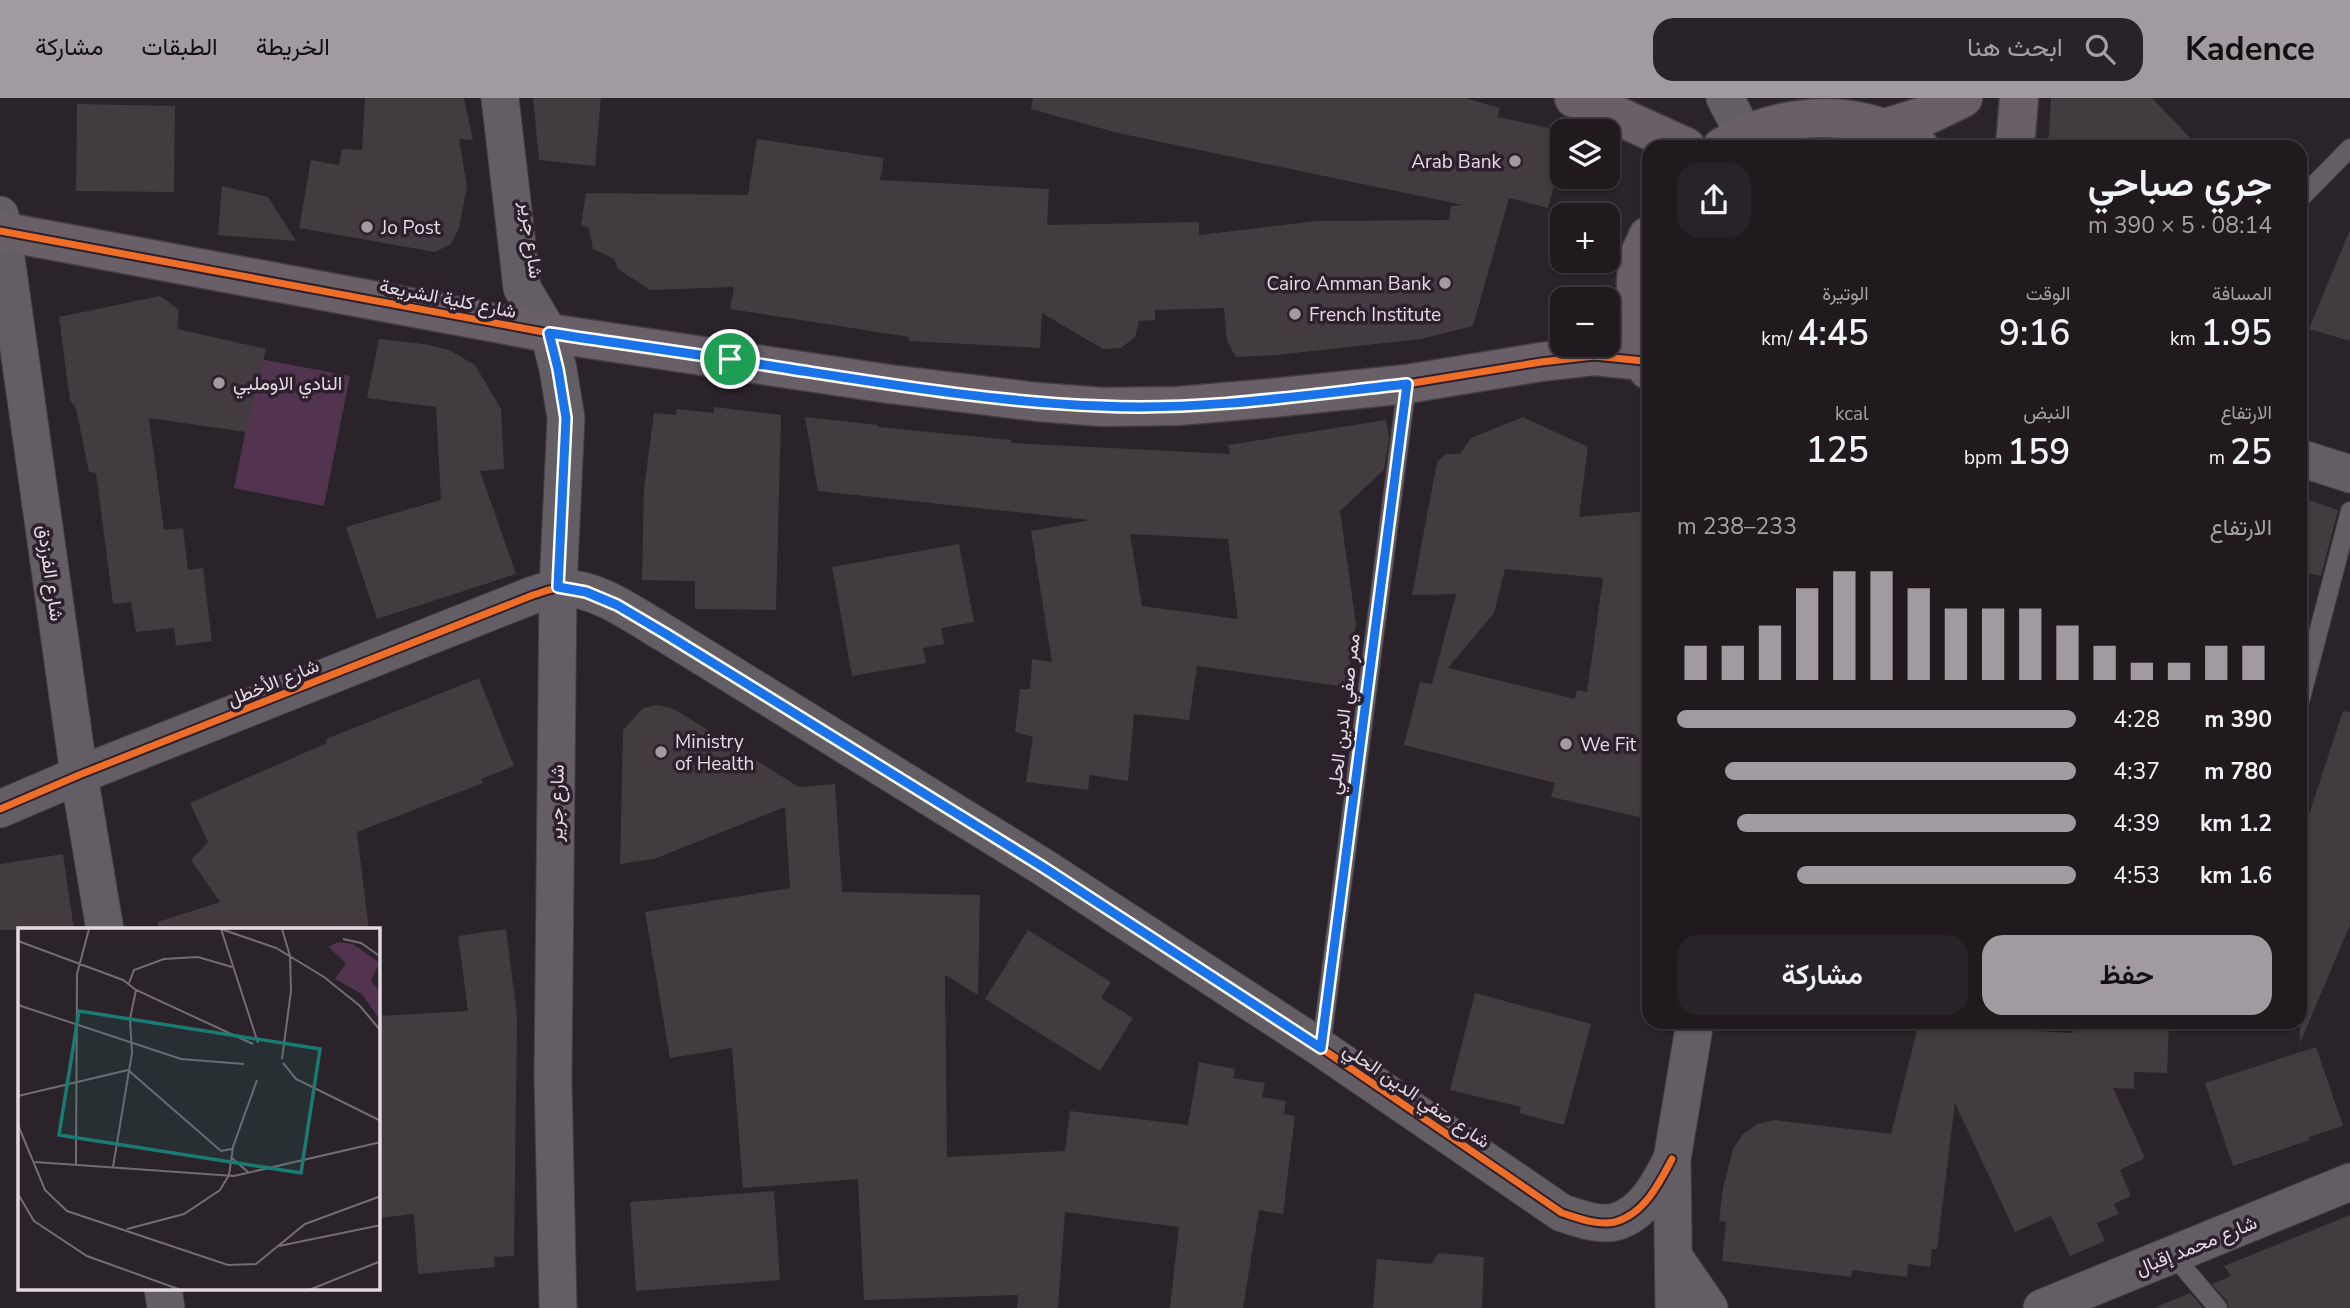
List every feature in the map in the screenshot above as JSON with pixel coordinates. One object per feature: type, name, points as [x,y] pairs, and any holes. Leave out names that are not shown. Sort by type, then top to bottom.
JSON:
[{"type":"street","name":"شارع جرير","points":[[500,98],[522,288],[549,333],[566,418],[558,587],[553,1078],[558,1308]]},
{"type":"street","points":[[1574,98],[1671,140]]},
{"type":"street","points":[[1726,98],[1733,140],[1797,118],[1850,119],[1902,135],[1909,140]]},
{"type":"street","points":[[1882,129],[1930,114],[1963,98]]},
{"type":"street","points":[[2016,140],[2019,98]]},
{"type":"street","name":"شارع كلية الشريعة","points":[[1,226],[549,333],[889,384],[1037,402],[1103,407],[1192,405],[1407,384],[1594,356],[1642,364]]},
{"type":"street","name":"شارع الفرزدق","points":[[1,226],[79,775],[104,928]]},
{"type":"street","points":[[1642,250],[1635,313],[1642,346]]},
{"type":"street","points":[[2307,460],[2350,474]]},
{"type":"street","name":"شارع الأخطل","points":[[0,809],[79,775],[558,587]]},
{"type":"street","name":"شارع صفي الدين الحلي","points":[[558,587],[586,592],[617,605],[1043,867],[1321,1048],[1562,1213],[1589,1222],[1614,1222],[1633,1213],[1655,1192],[1672,1159]]},
{"type":"street","points":[[1674,1308],[1672,1159],[1694,1029]]},
{"type":"street","name":"شارع محمد إقبال","points":[[2042,1308],[2350,1182]]},
{"type":"street","points":[[1674,1257],[1709,1308]]},
{"type":"street","points":[[163,1290],[166,1308]]},
{"type":"lane","points":[[2307,192],[2350,148]]},
{"type":"lane","name":"ممر صفي الدين الحلي","points":[[1321,1048],[1407,384]]},
{"type":"lane","points":[[2307,675],[2350,511]]},
{"type":"lane","points":[[2173,1255],[2218,1308]]},
{"type":"shaded area","points":[[260,359],[350,376],[324,506],[234,488]]},
{"type":"building","points":[[365,98],[464,98],[473,140],[459,139],[467,186],[459,228],[451,244],[435,252],[299,228],[311,160],[339,165],[342,149],[362,150]]},
{"type":"building","points":[[533,98],[601,98],[595,166],[539,160]]},
{"type":"building","points":[[1033,98],[1465,98],[1500,108],[1497,117],[1550,128],[1550,189],[1553,189],[1548,208],[1509,198],[1473,326],[1421,339],[1236,357],[1227,341],[1224,308],[1155,310],[1155,320],[1139,321],[1135,337],[1121,348],[1103,349],[1042,313],[1040,348],[909,341],[909,337],[730,309],[734,287],[650,290],[618,269],[614,259],[593,249],[589,228],[581,225],[586,193],[748,195],[757,139],[884,158],[880,180],[1049,189],[1047,225],[1199,222],[1199,235],[1317,221],[1449,220],[1451,206],[1463,205],[1118,133],[1031,109]]},
{"type":"building","points":[[2051,98],[2152,98],[2192,140],[2048,140]]},
{"type":"building","points":[[77,104],[175,106],[174,192],[76,191]]},
{"type":"building","points":[[222,186],[268,197],[296,241],[218,235]]},
{"type":"building","points":[[2350,232],[2350,341],[2309,329]]},
{"type":"building","points":[[160,296],[179,310],[177,329],[266,349],[246,432],[149,418],[164,530],[183,528],[188,570],[203,568],[212,641],[176,646],[174,628],[136,632],[131,602],[113,604],[96,473],[89,472],[76,408],[70,400],[59,317]]},
{"type":"building","points":[[379,339],[449,350],[475,365],[501,409],[504,469],[480,471],[516,574],[377,619],[346,527],[441,500],[436,407],[367,398]]},
{"type":"building","points":[[714,407],[781,415],[776,610],[695,609],[695,581],[642,580],[644,488],[654,413],[676,415],[677,409],[714,413]]},
{"type":"building","points":[[805,417],[1011,440],[1011,443],[1230,454],[1228,445],[1386,420],[1389,437],[1384,470],[1340,511],[1356,624],[1347,687],[1197,666],[1189,720],[1134,714],[1128,781],[1090,775],[1088,790],[1026,782],[1033,737],[1015,732],[1020,689],[1030,689],[1032,659],[1052,662],[1031,531],[1090,520],[818,491]],"holes":[[[1130,534],[1228,539],[1238,619],[1142,606]]]},
{"type":"building","points":[[1523,417],[1588,447],[1579,517],[1642,512],[1642,818],[1551,797],[1555,783],[1404,745],[1420,682],[1432,684],[1456,594],[1412,595],[1437,462],[1446,454],[1460,454],[1471,438]],"holes":[[[1505,569],[1603,578],[1587,692],[1577,690],[1575,699],[1448,668],[1494,613]]]},
{"type":"building","points":[[2307,499],[2338,510],[2321,576],[2307,573]]},
{"type":"building","points":[[959,544],[974,622],[941,628],[944,644],[923,648],[926,663],[852,676],[832,567]]},
{"type":"building","points":[[479,678],[514,766],[481,779],[483,783],[357,832],[369,928],[159,928],[158,922],[220,902],[191,860],[208,842],[190,803],[327,743],[326,739]]},
{"type":"building","points":[[658,705],[674,709],[799,787],[835,784],[842,892],[980,895],[978,995],[945,975],[947,1157],[1065,1151],[1070,1111],[1188,1125],[1199,1062],[1235,1069],[1233,1078],[1265,1083],[1262,1097],[1286,1101],[1284,1114],[1295,1116],[1283,1214],[1259,1210],[1243,1308],[1170,1308],[1179,1227],[1065,1212],[1058,1308],[1017,1308],[1018,1295],[864,1300],[858,1179],[743,1188],[732,1048],[670,1058],[645,912],[790,888],[785,807],[654,859],[620,864],[623,730],[643,708]]},
{"type":"building","points":[[2343,711],[2350,712],[2350,925],[2307,1026],[2307,821]]},
{"type":"building","points":[[63,854],[74,928],[0,930],[0,864]]},
{"type":"building","points":[[506,929],[517,1015],[514,1256],[494,1257],[495,1267],[418,1274],[414,1214],[380,1218],[380,1016],[468,1011],[458,936]]},
{"type":"building","points":[[1028,930],[1111,982],[1101,998],[1133,1018],[1100,1071],[985,999]]},
{"type":"building","points":[[1475,993],[1591,1024],[1564,1125],[1519,1113],[1521,1107],[1450,1090]]},
{"type":"building","points":[[1917,1029],[2073,1033],[2073,1029],[2169,1029],[2167,1073],[2134,1072],[2134,1089],[2113,1088],[2145,1158],[2120,1170],[2131,1196],[2114,1204],[2119,1214],[2097,1223],[2105,1241],[2070,1256],[2051,1216],[2015,1232],[1955,1103],[1937,1249],[1932,1249],[1930,1267],[1908,1264],[1907,1277],[1852,1270],[1851,1277],[1722,1261],[1726,1222],[1719,1221],[1723,1188],[1733,1149],[1743,1134],[1757,1124],[1774,1120],[1891,1134]]},
{"type":"building","points":[[2300,1029],[2306,1029],[2300,1043]]},
{"type":"building","points":[[2316,1047],[2343,1126],[2233,1166],[2205,1083]]},
{"type":"building","points":[[774,1191],[780,1280],[636,1291],[630,1202]]},
{"type":"building","points":[[2350,1215],[2350,1308],[2229,1308],[2227,1301],[2212,1284],[2231,1276],[2224,1266]]},
{"type":"building","points":[[1438,1253],[1484,1257],[1482,1308],[1373,1308],[1377,1259],[1431,1264]]},
{"type":"building","points":[[2190,1293],[2203,1308],[2156,1308],[2156,1307]]},
{"type":"cycle path","points":[[0,231],[549,333],[889,384],[1037,402],[1103,407],[1178,406],[1407,384],[1594,356],[1642,361]]},
{"type":"cycle path","points":[[0,809],[79,775],[533,595],[557,588],[574,589],[602,597],[629,611],[1043,867],[1321,1048],[1562,1213],[1602,1223],[1625,1218],[1650,1197],[1672,1159]]},
{"type":"place","name":"Arab Bank","points":[[1515,161]]},
{"type":"place","name":"Jo Post","points":[[367,227]]},
{"type":"place","name":"Cairo Amman Bank","points":[[1445,283]]},
{"type":"place","name":"French Institute","points":[[1295,314]]},
{"type":"place","name":"النادي الاوملبي","points":[[219,383]]},
{"type":"place","name":"We Fit","points":[[1566,744]]},
{"type":"place","name":"Ministry of Health","points":[[661,752]]},
{"type":"route","points":[[549,333],[730,359],[889,384],[1103,407],[1272,398],[1407,384],[1321,1048],[1043,867],[666,634],[617,605],[586,592],[558,587],[566,418],[549,333]]}]
